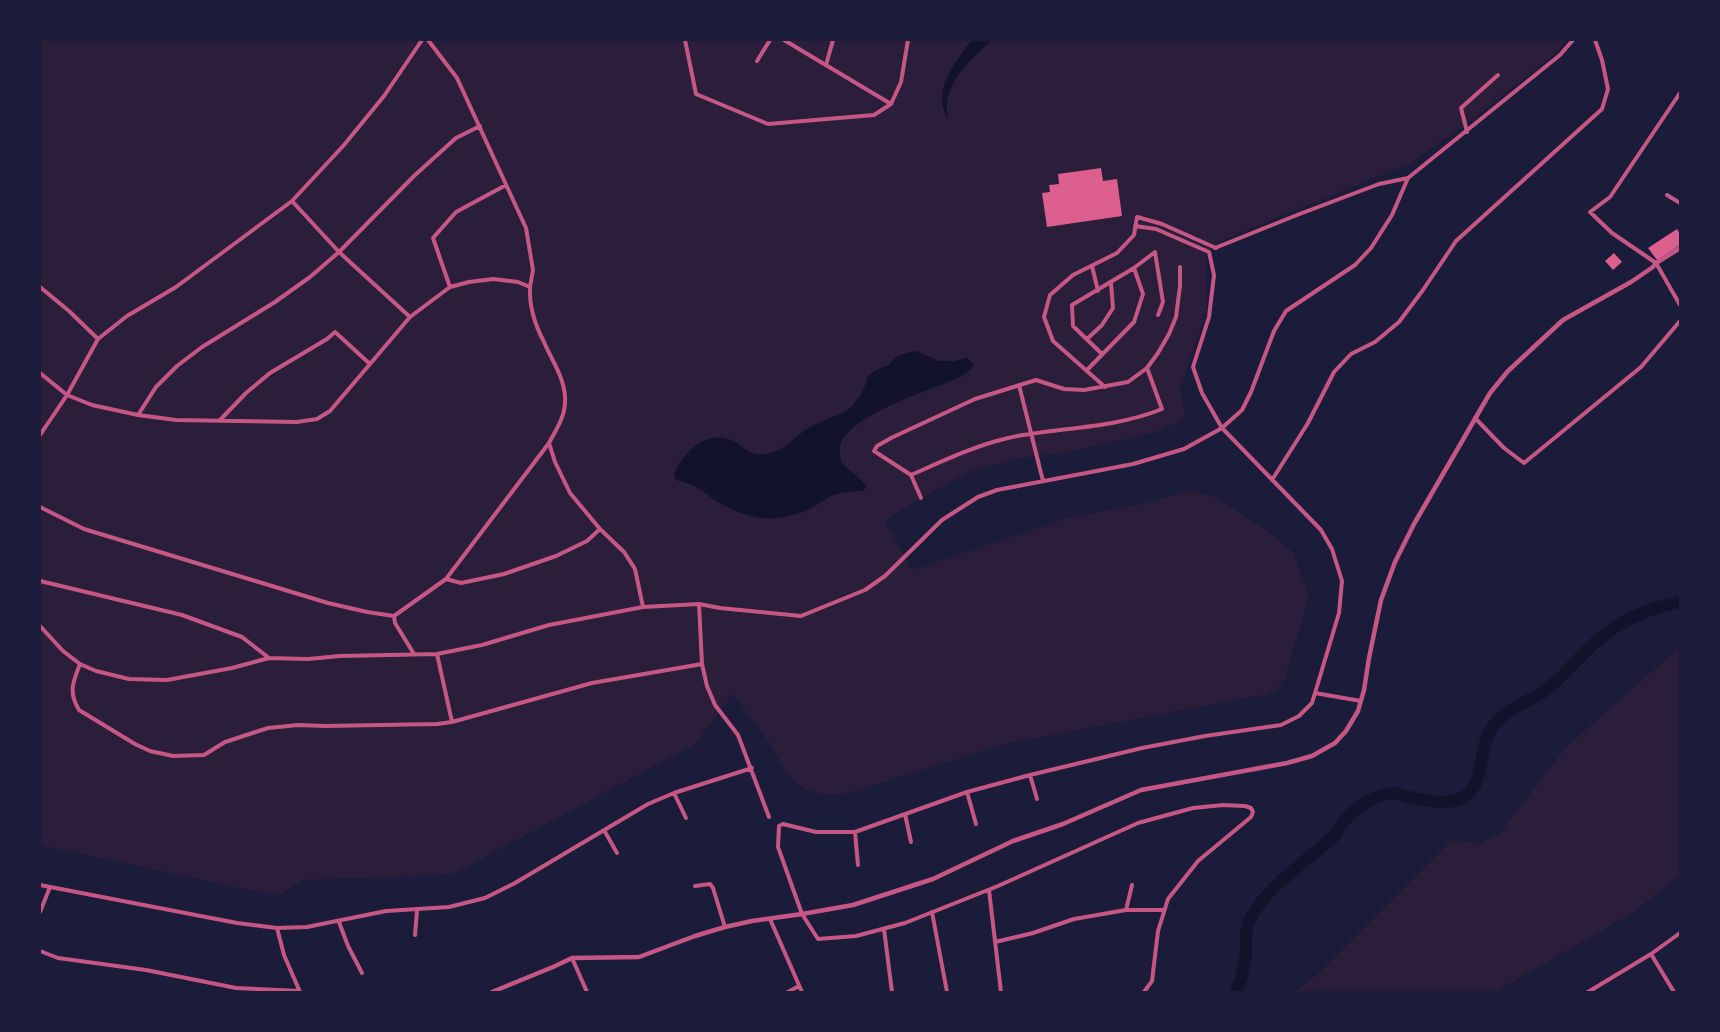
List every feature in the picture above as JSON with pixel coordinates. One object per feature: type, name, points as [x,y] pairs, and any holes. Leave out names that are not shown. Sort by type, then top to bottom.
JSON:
[{"type":"street","points":[[40,435],[67,395],[98,339],[127,316],[176,286],[292,201],[344,145],[384,96],[422,40]]},
{"type":"street","points":[[40,507],[84,529],[328,603],[367,612],[394,616],[446,579],[549,442],[561,421],[566,402],[563,381],[544,344],[531,308],[530,287],[533,270],[526,228],[457,78],[428,40]]},
{"type":"street","points":[[686,40],[696,94],[768,124],[874,115],[891,104],[901,82],[908,40]]},
{"type":"street","points":[[757,61],[770,40]]},
{"type":"street","points":[[784,40],[891,104]]},
{"type":"street","points":[[826,65],[833,40]]},
{"type":"street","points":[[1209,252],[1297,215],[1379,184],[1408,178],[1560,55],[1574,40]]},
{"type":"street","points":[[1272,480],[1308,423],[1334,372],[1351,354],[1375,342],[1399,322],[1456,241],[1602,109],[1608,89],[1602,60],[1595,40]]},
{"type":"street","points":[[1467,132],[1460,113],[1461,108],[1498,74]]},
{"type":"street","points":[[1680,93],[1610,197],[1590,212],[1612,233],[1656,263],[1680,305]]},
{"type":"street","points":[[138,415],[156,387],[177,366],[202,347],[275,302],[310,277],[339,252],[428,163],[456,138],[480,126]]},
{"type":"street","points":[[40,626],[63,651],[80,664],[96,671],[129,679],[167,680],[232,668],[269,658],[308,659],[340,656],[437,654],[482,645],[549,625],[643,607],[699,604],[720,608],[801,616],[865,590],[885,576],[942,520],[978,497],[997,490],[1133,464],[1184,449],[1222,428],[1242,410],[1251,392],[1274,330],[1286,311],[1355,265],[1371,248],[1392,214],[1408,178]]},
{"type":"street","points":[[450,287],[433,238],[456,212],[506,185]]},
{"type":"street","points":[[1667,195],[1680,203]]},
{"type":"street","points":[[292,201],[339,252],[410,317]]},
{"type":"street","points":[[1105,387],[1053,341],[1044,317],[1050,295],[1073,275],[1117,253],[1134,235],[1137,217],[1162,224],[1216,248]]},
{"type":"street","points":[[1135,226],[1156,229],[1209,252]]},
{"type":"street","points":[[492,992],[572,958],[638,957],[725,927],[853,905],[933,879],[1013,842],[1063,824],[1141,790],[1301,760],[1324,750],[1342,737],[1361,701],[1380,600],[1395,562],[1414,524],[1490,393],[1508,371],[1563,320],[1631,282],[1680,248]]},
{"type":"street","points":[[1102,354],[1073,326],[1072,305],[1134,268],[1154,252],[1163,302],[1158,315]]},
{"type":"street","points":[[1144,992],[1152,981],[1158,931],[1168,899],[1198,861],[1251,817],[1253,809],[1245,806],[1223,805],[1193,808],[1138,823],[989,890],[905,923],[856,936],[818,939],[802,914],[778,847],[779,826],[783,824],[816,832],[855,832],[967,792],[1030,775],[1151,746],[1281,725],[1299,716],[1312,703],[1339,613],[1342,581],[1332,549],[1322,530],[1222,428],[1202,393],[1194,367],[1209,317],[1214,275],[1209,252]]},
{"type":"street","points":[[1092,266],[1098,291]]},
{"type":"street","points":[[921,498],[911,475],[874,452],[877,446],[908,429],[975,399],[1036,380],[1064,389],[1084,390],[1128,382],[1146,368],[1166,340],[1176,317],[1180,286],[1180,267]]},
{"type":"street","points":[[1087,370],[1134,322],[1143,294],[1134,268]]},
{"type":"street","points":[[40,373],[67,395],[92,405],[138,415],[176,420],[297,422],[317,419],[330,411],[410,317],[450,287],[493,279],[518,282],[530,287]]},
{"type":"street","points":[[1087,339],[1102,325],[1113,308],[1111,282]]},
{"type":"street","points":[[40,287],[98,339]]},
{"type":"street","points":[[1475,418],[1504,448],[1524,463],[1641,367],[1680,321]]},
{"type":"street","points":[[220,420],[270,372],[335,332],[370,364]]},
{"type":"street","points":[[911,475],[972,448],[1007,438],[1118,422],[1148,415],[1162,409],[1146,368]]},
{"type":"street","points":[[1019,385],[1043,481]]},
{"type":"street","points":[[549,442],[555,462],[570,493],[600,529],[624,552],[635,569],[643,607]]},
{"type":"street","points":[[446,579],[461,584],[504,574],[556,556],[587,541],[600,529]]},
{"type":"street","points":[[40,581],[182,614],[242,637],[269,658]]},
{"type":"street","points":[[699,604],[702,664],[707,686],[715,705],[738,736],[752,768],[768,817]]},
{"type":"street","points":[[394,616],[395,622],[414,654]]},
{"type":"street","points":[[437,654],[452,722]]},
{"type":"street","points":[[80,664],[72,688],[73,701],[79,710],[150,751],[173,756],[204,756],[225,742],[268,728],[298,724],[325,726],[437,724],[452,722],[592,683],[702,664]]},
{"type":"street","points":[[1315,693],[1361,701]]},
{"type":"street","points":[[40,885],[237,923],[277,928],[307,927],[386,911],[449,907],[484,898],[515,883],[648,804],[674,793],[752,768]]},
{"type":"street","points":[[1030,775],[1037,798]]},
{"type":"street","points":[[967,792],[976,824]]},
{"type":"street","points":[[674,793],[686,818]]},
{"type":"street","points":[[905,814],[912,842]]},
{"type":"street","points":[[604,830],[617,853]]},
{"type":"street","points":[[855,832],[858,865]]},
{"type":"street","points":[[695,886],[710,884],[713,888],[725,927]]},
{"type":"street","points":[[1126,910],[1132,885]]},
{"type":"street","points":[[40,912],[50,887]]},
{"type":"street","points":[[989,890],[1001,992]]},
{"type":"street","points":[[415,935],[418,910]]},
{"type":"street","points":[[995,942],[1033,933],[1074,919],[1126,910],[1164,910]]},
{"type":"street","points":[[932,912],[948,992]]},
{"type":"street","points":[[770,919],[802,992]]},
{"type":"street","points":[[339,922],[348,946],[362,973]]},
{"type":"street","points":[[40,951],[58,958],[146,970],[236,988],[299,992],[284,955],[277,928]]},
{"type":"street","points":[[884,929],[892,992]]},
{"type":"street","points":[[1588,992],[1651,954],[1680,933]]},
{"type":"street","points":[[1651,954],[1674,992]]},
{"type":"street","points":[[572,958],[587,992]]},
{"type":"street","points":[[788,992],[799,986]]},
{"type":"shaded area","points":[[41,40],[1566,40],[1555,54],[1473,119],[1411,163],[1216,243],[1206,255],[1207,310],[1180,390],[1186,418],[1160,431],[1073,451],[1022,458],[969,472],[900,510],[885,521],[912,570],[1068,518],[1142,504],[1188,491],[1213,496],[1268,531],[1294,553],[1309,596],[1285,678],[1278,688],[1267,694],[1009,743],[849,793],[826,795],[804,789],[788,775],[770,744],[733,694],[695,744],[457,872],[444,875],[303,880],[282,894],[258,892],[40,845]]},
{"type":"shaded area","points":[[972,40],[992,40],[966,65],[953,84],[947,106],[948,119],[943,108],[942,98],[947,77]]},
{"type":"shaded area","points":[[917,351],[939,361],[954,361],[967,358],[974,365],[966,374],[958,378],[903,400],[869,417],[855,426],[845,436],[840,449],[841,462],[867,486],[864,490],[838,494],[800,513],[777,518],[766,518],[755,517],[734,510],[713,499],[697,487],[676,480],[674,474],[689,452],[696,445],[713,438],[722,437],[731,440],[754,454],[777,451],[812,426],[852,406],[862,392],[868,376],[876,370],[889,365],[894,358]]},
{"type":"shaded area","points":[[1680,647],[1680,875],[1634,912],[1502,988],[1500,992],[1295,992],[1320,972],[1452,840],[1479,844],[1500,833],[1566,747]]},
{"type":"building","points":[[1101,168],[1103,181],[1117,179],[1122,216],[1047,227],[1042,193],[1050,192],[1049,185],[1059,184],[1058,174]]},
{"type":"building","points":[[1677,229],[1680,234],[1680,245],[1657,260],[1648,248]]},
{"type":"building","points":[[1614,253],[1622,262],[1613,270],[1605,261]]},
{"type":"waterway","points":[[1236,992],[1245,962],[1247,927],[1258,906],[1277,885],[1333,837],[1352,813],[1370,800],[1392,793],[1440,802],[1455,801],[1462,798],[1468,794],[1477,781],[1487,738],[1490,731],[1502,717],[1550,687],[1590,647],[1614,628],[1635,616],[1680,602]]}]
